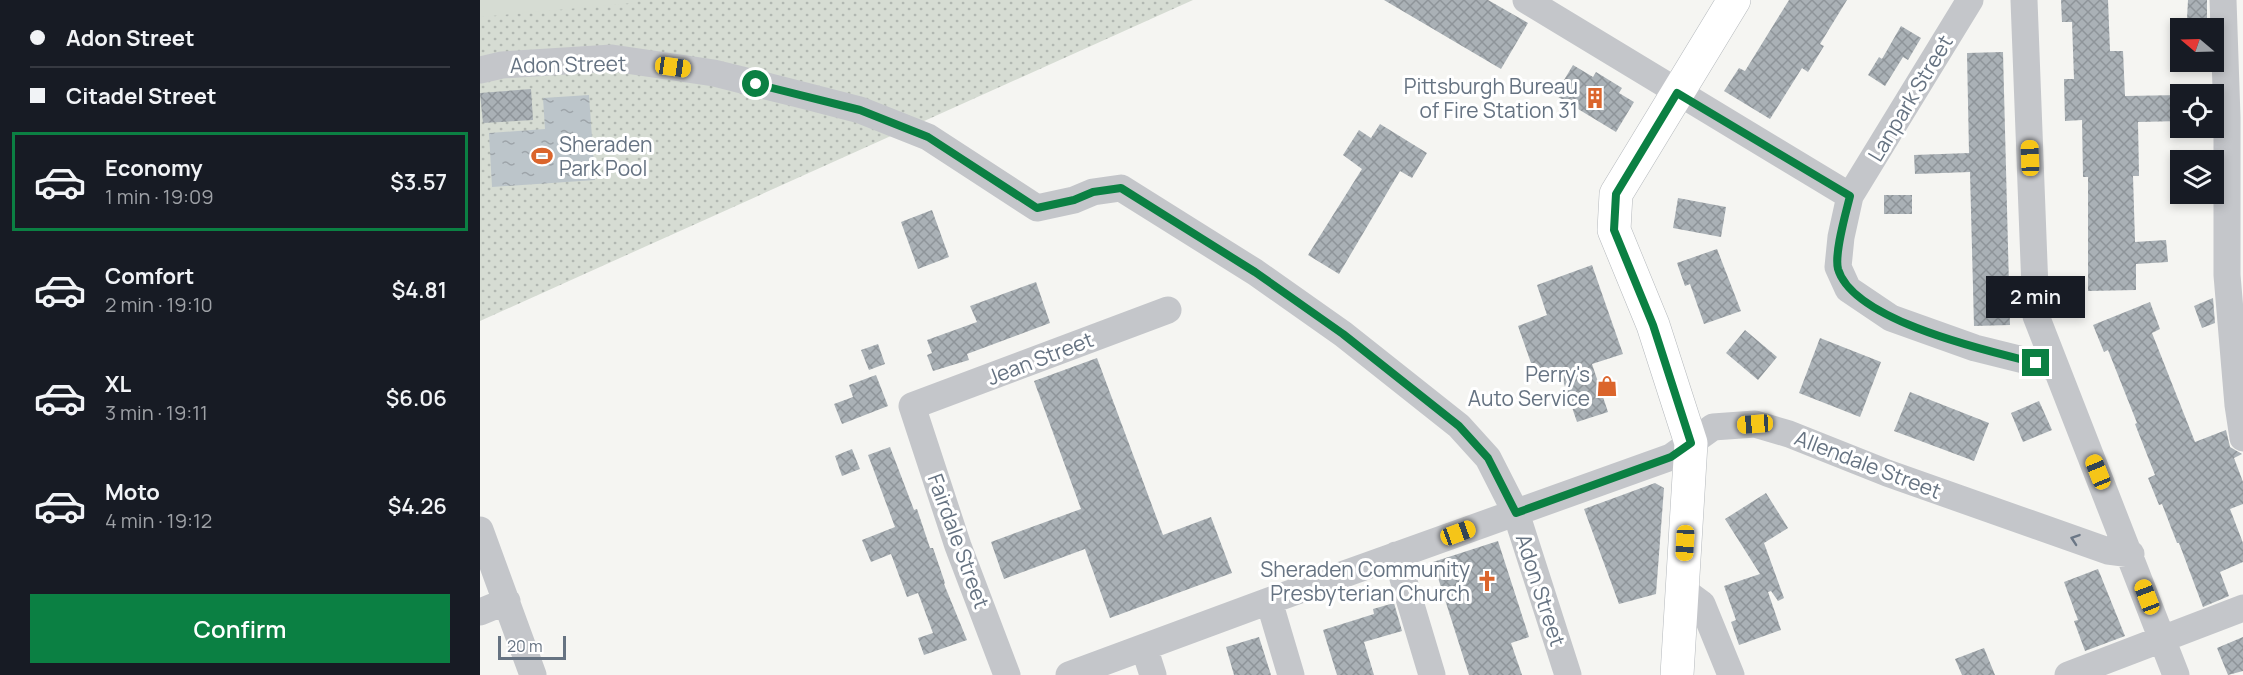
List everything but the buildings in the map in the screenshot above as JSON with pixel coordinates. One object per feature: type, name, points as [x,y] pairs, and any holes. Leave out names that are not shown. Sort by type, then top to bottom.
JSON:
[{"type":"street","points":[[1526,0],[1850,196]]},
{"type":"street","points":[[1677,675],[1691,443],[1653,325],[1614,230],[1616,194],[1734,0]]},
{"type":"street","name":"Lanpark Street","points":[[1970,0],[1850,196],[1841,237],[1838,267],[1848,289],[1891,318],[1976,348],[2056,368]]},
{"type":"street","points":[[2024,0],[2036,316],[2131,554],[2176,675]]},
{"type":"street","points":[[2223,0],[2227,117],[2227,275],[2243,438]]},
{"type":"street","name":"Adon Street","points":[[480,70],[502,65],[612,58],[714,73],[860,110],[928,137],[1037,208],[1074,200],[1093,192],[1121,188],[1255,272],[1343,334],[1459,426],[1488,458],[1516,513],[1568,675]]},
{"type":"street","name":"Jean Street","points":[[912,406],[1168,310]]},
{"type":"street","name":"Fairdale Street","points":[[912,406],[958,546],[1007,675]]},
{"type":"street","name":"Allendale Street","points":[[1069,675],[1671,457],[1713,427],[1755,424],[1789,434],[1887,473],[2108,551],[2131,554]]},
{"type":"street","points":[[480,530],[533,675]]},
{"type":"street","points":[[1396,555],[1432,675]]},
{"type":"street","points":[[1683,590],[1702,604],[1731,675]]},
{"type":"street","points":[[480,612],[507,601]]},
{"type":"street","points":[[1269,601],[1291,675]]},
{"type":"street","points":[[2068,675],[2243,608]]},
{"type":"street","points":[[1144,647],[1153,675]]},
{"type":"shaded area","points":[[480,0],[1193,0],[480,321]]},
{"type":"shaded area","points":[[480,0],[631,0],[633,3],[480,17]]},
{"type":"water","name":"Sheraden Park Pool","points":[[589,95],[595,180],[492,187],[489,133],[545,129],[543,98]]},
{"type":"place","name":"Pittsburgh Bureau of Fire Station 31","points":[[1595,98]]},
{"type":"place","name":"Sheraden Park Pool","points":[[542,156]]},
{"type":"place","name":"Perry's Auto Service","points":[[1607,386]]},
{"type":"place","name":"Sheraden Community Presbyterian Church","points":[[1487,581]]},
{"type":"route","points":[[756,84],[860,110],[928,137],[1037,208],[1074,200],[1093,192],[1121,188],[1255,272],[1343,334],[1459,426],[1488,458],[1516,513],[1671,457],[1691,443],[1653,325],[1614,230],[1616,194],[1677,93],[1850,196],[1841,237],[1838,267],[1848,289],[1891,318],[1976,348],[2036,363]]}]
